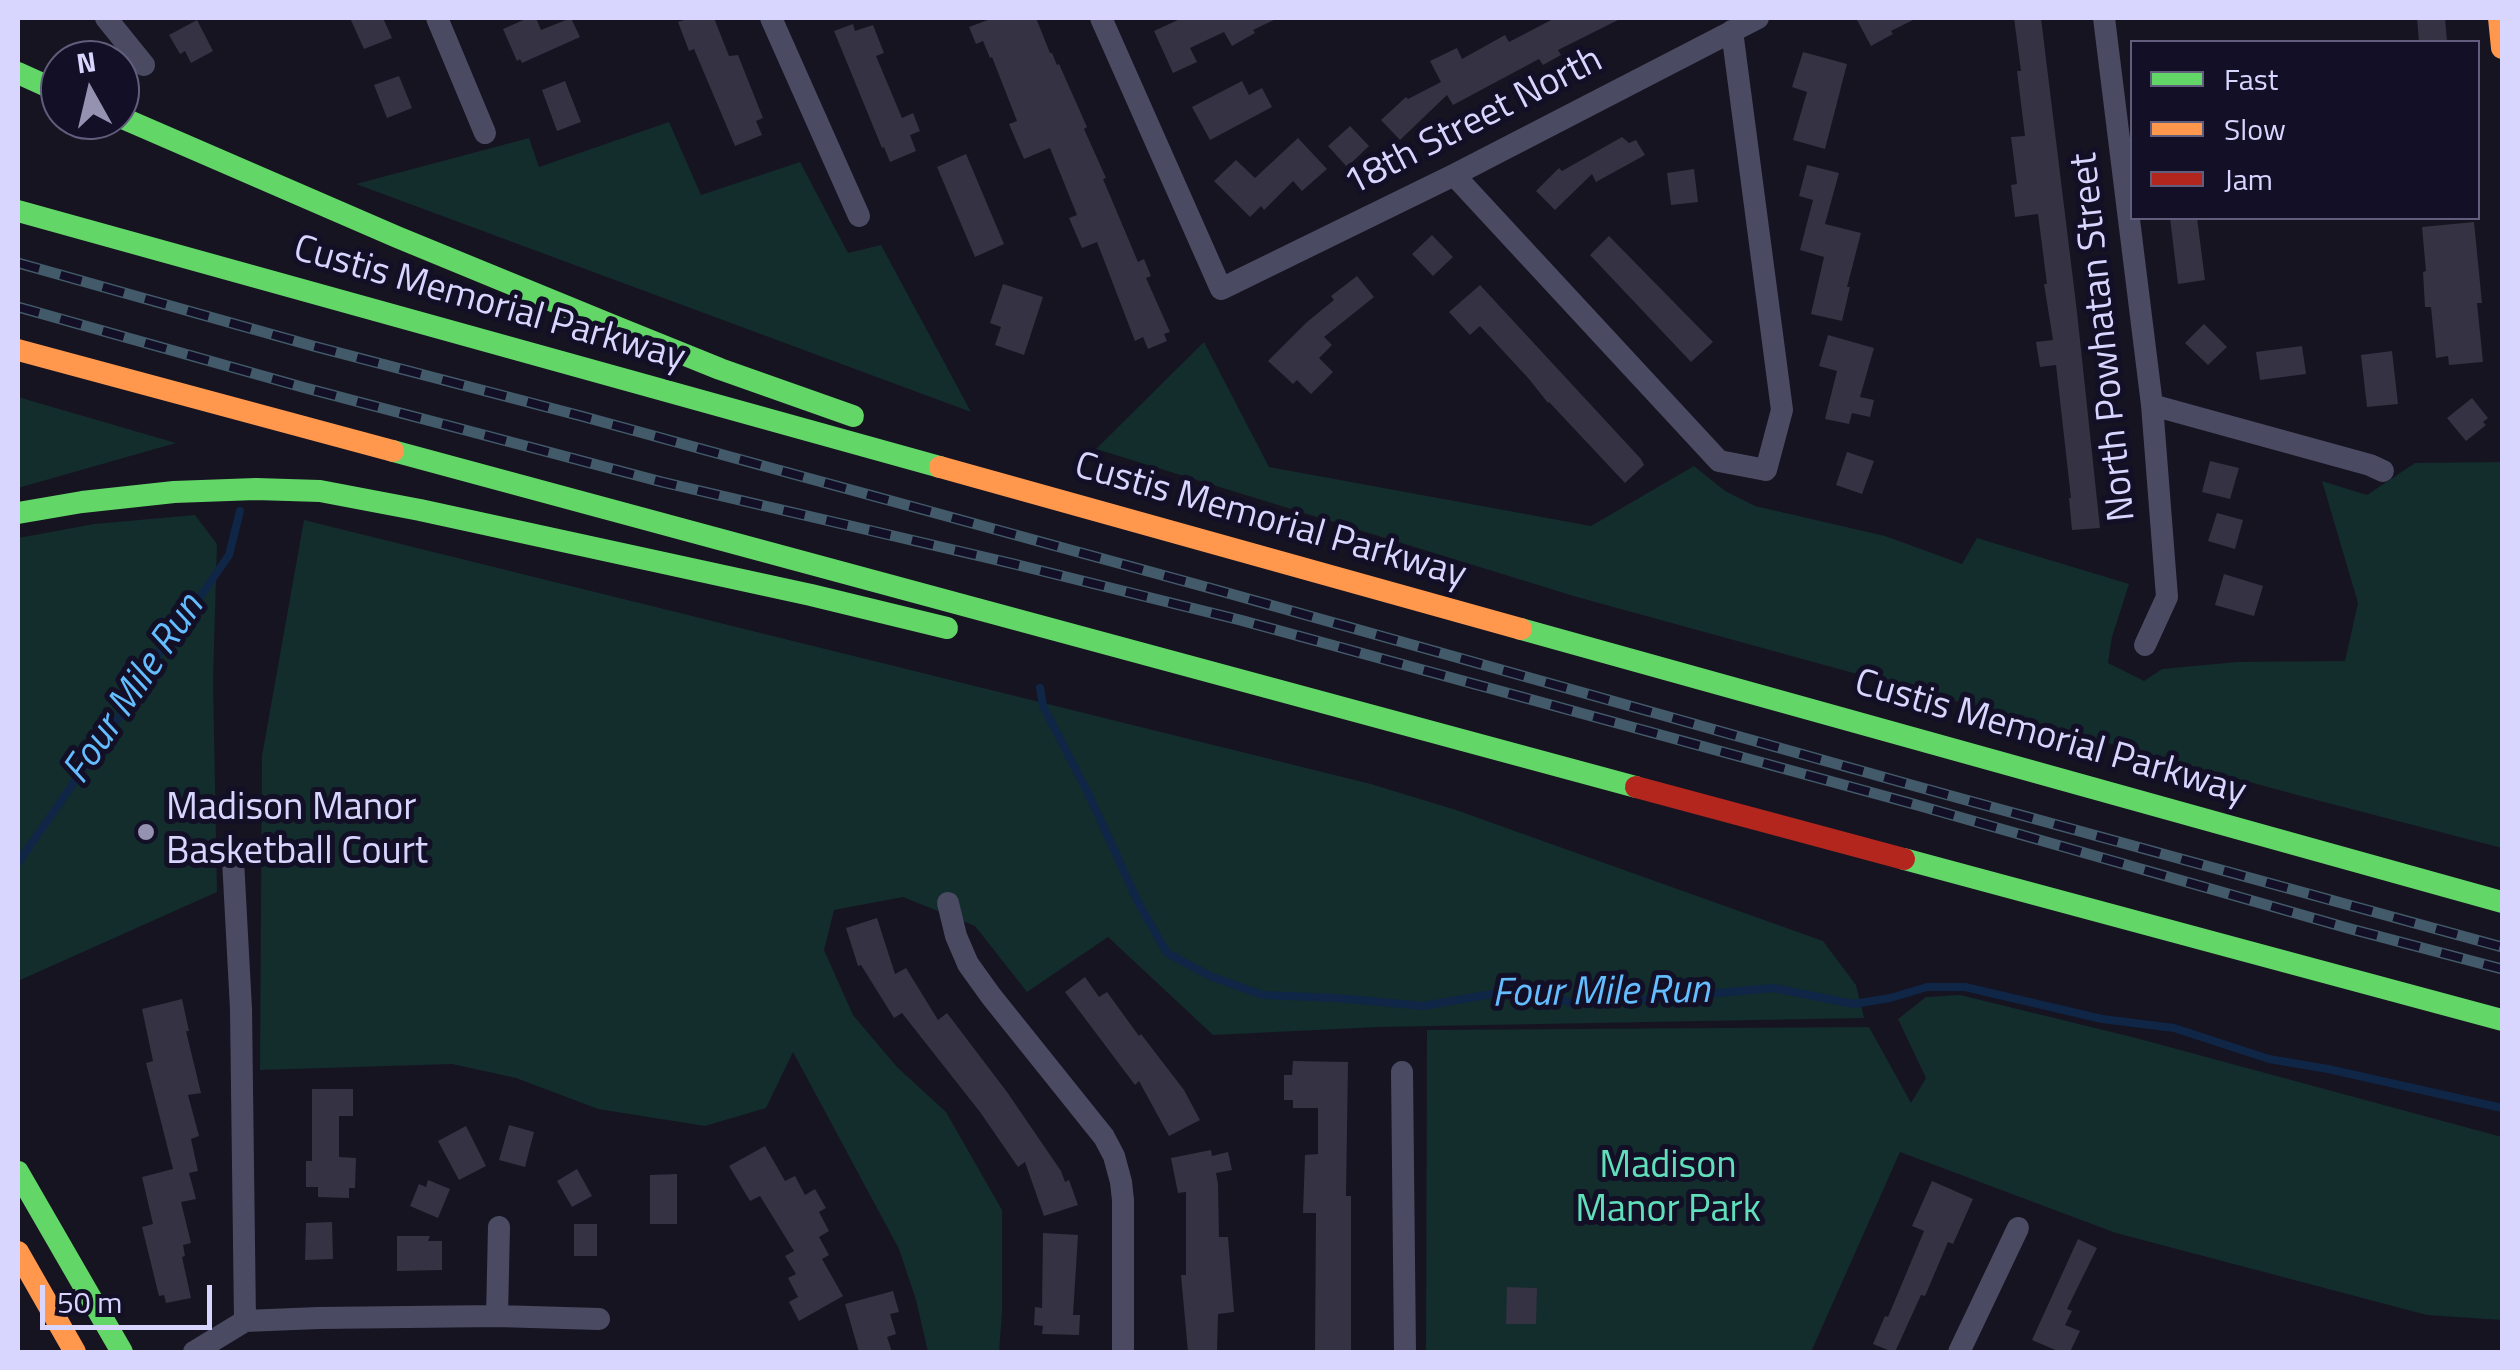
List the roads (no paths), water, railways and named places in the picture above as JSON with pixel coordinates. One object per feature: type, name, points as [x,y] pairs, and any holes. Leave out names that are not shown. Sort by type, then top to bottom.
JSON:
[{"type":"main road","points":[[2499,18],[2502,48]]},
{"type":"main road","points":[[140,127],[668,348],[877,424]]},
{"type":"main road","name":"Custis Memorial Parkway","points":[[18,211],[2502,902]]},
{"type":"main road","points":[[18,350],[2502,1020]]},
{"type":"main road","points":[[909,435],[1018,467],[1142,523]]},
{"type":"main road","points":[[18,513],[174,492],[320,491],[811,595],[964,632]]},
{"type":"main road","points":[[1016,643],[1182,664]]},
{"type":"main road","points":[[18,1172],[122,1352]]},
{"type":"main road","points":[[18,1252],[75,1352]]},
{"type":"street","points":[[106,18],[144,66]]},
{"type":"street","points":[[437,18],[485,133]]},
{"type":"street","points":[[771,18],[859,216]]},
{"type":"street","name":"18th Street North","points":[[1102,18],[1221,289],[1454,175],[1758,18]]},
{"type":"street","name":"North Powhatan Street","points":[[2104,18],[2152,404],[2167,597],[2145,645]]},
{"type":"street","points":[[1454,175],[1719,461],[1766,470],[1782,410],[1732,31]]},
{"type":"street","points":[[2152,404],[2384,471]]},
{"type":"street","points":[[232,860],[241,1009],[245,1322]]},
{"type":"street","points":[[948,904],[968,964],[1104,1137],[1114,1156],[1121,1182],[1123,1216],[1123,1352]]},
{"type":"street","points":[[1402,1072],[1405,1352]]},
{"type":"street","points":[[497,1316],[498,1227]]},
{"type":"street","points":[[1959,1352],[2018,1228]]},
{"type":"street","points":[[194,1352],[245,1322],[497,1316],[600,1319]]},
{"type":"waterway","name":"Four Mile Run","points":[[18,863],[152,670],[167,634],[198,600],[229,555],[240,511]]},
{"type":"waterway","name":"Four Mile Run","points":[[1040,688],[1043,706],[1138,902],[1167,953],[1210,976],[1262,995],[1423,1006],[1515,990],[1544,989],[1569,1003],[1773,988],[1854,1004],[1927,987],[1965,987],[2102,1019],[2174,1028],[2269,1059],[2502,1108]]},
{"type":"railway","points":[[18,263],[2502,947]]},
{"type":"railway","points":[[18,307],[662,482],[1240,620],[2502,969]]},
{"type":"place","name":"Madison Manor Basketball Court","points":[[146,832]]},
{"type":"park label","name":"Madison Manor Park","points":[[1668,1190]]}]
